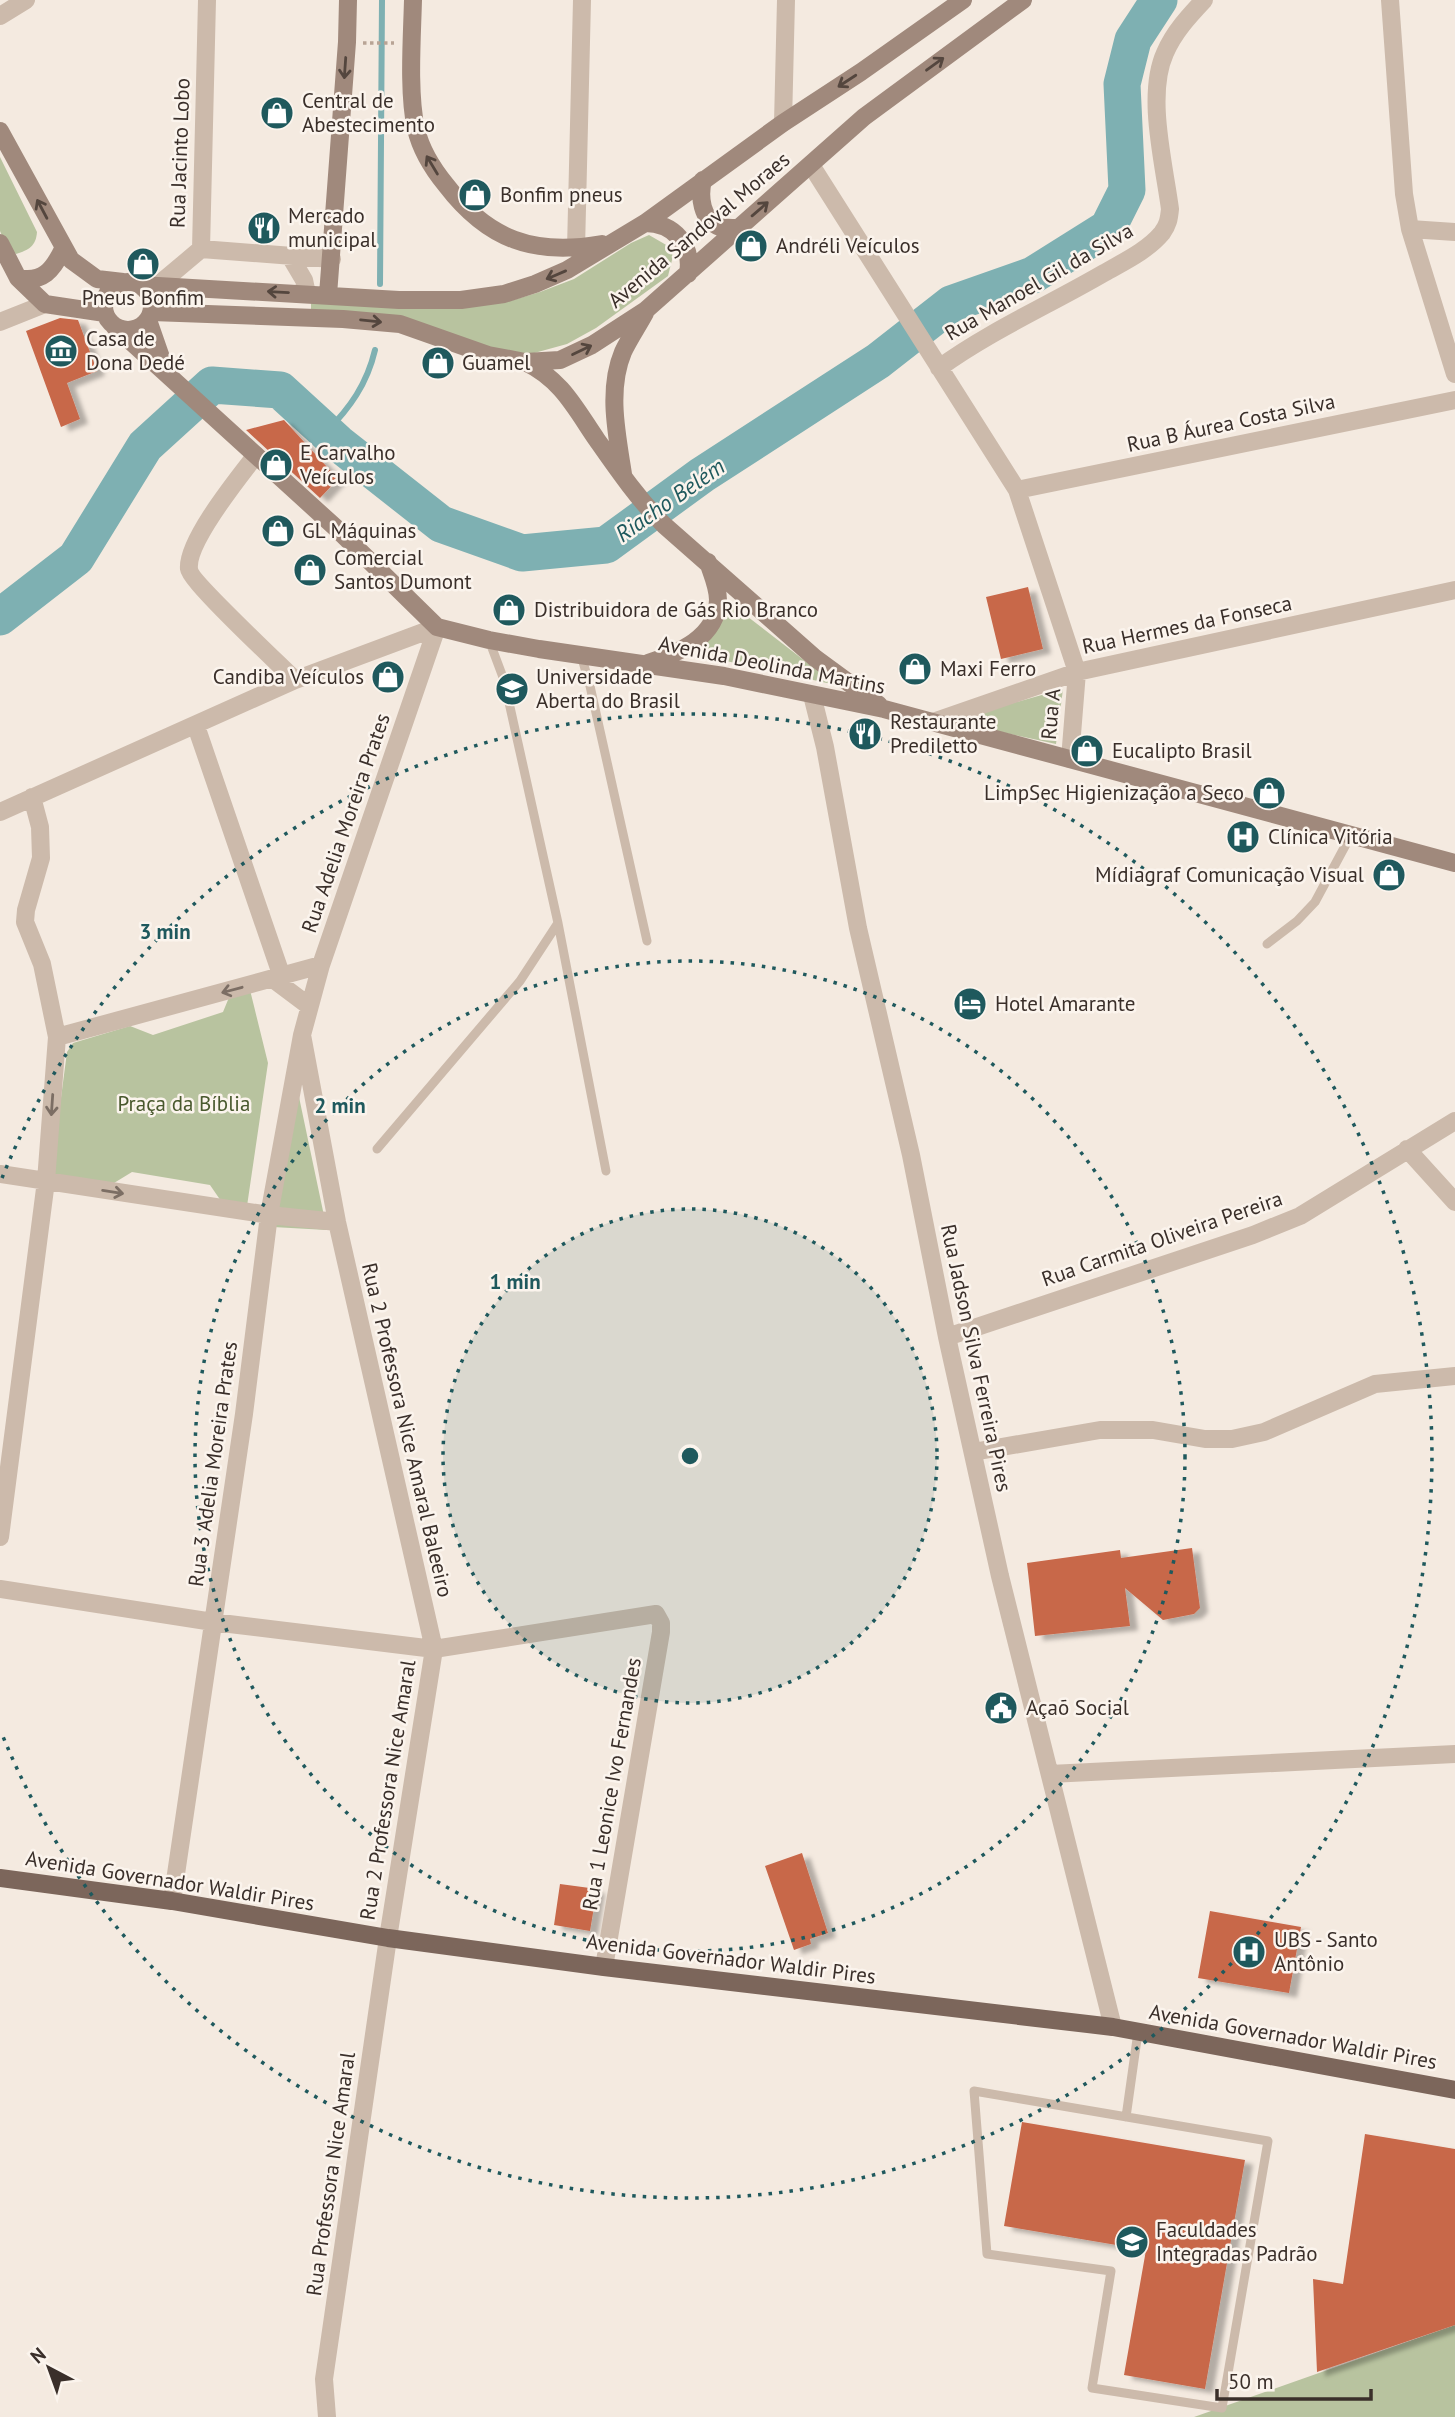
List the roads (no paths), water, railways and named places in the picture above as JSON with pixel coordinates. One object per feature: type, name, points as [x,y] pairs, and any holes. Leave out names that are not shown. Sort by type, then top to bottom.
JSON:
[{"type":"main road","points":[[337,296],[332,259],[348,0]]},
{"type":"main road","points":[[413,0],[416,130],[430,163],[467,211],[500,234],[546,247],[576,249],[614,242]]},
{"type":"main road","name":"Avenida Sandoval Moraes","points":[[0,131],[63,249],[71,260],[97,279],[399,300],[461,300],[503,294],[535,284],[567,270],[614,242],[645,223],[783,122],[861,72],[963,0]]},
{"type":"main road","name":"Avenida Sandoval Moraes","points":[[150,316],[343,319],[400,324],[488,355],[525,362],[560,360],[646,310],[864,117],[1023,0]]},
{"type":"main road","points":[[703,180],[700,194],[703,207],[713,222],[720,227],[738,228]]},
{"type":"main road","points":[[645,223],[656,223],[681,237],[688,253],[688,274]]},
{"type":"main road","points":[[0,243],[18,278],[45,304],[109,320],[125,330],[134,329],[150,316]]},
{"type":"main road","points":[[18,278],[30,280],[44,275],[57,262],[63,249]]},
{"type":"main road","points":[[166,372],[150,316],[151,298],[147,290],[140,284],[115,285],[106,296],[109,320],[336,528],[437,627]]},
{"type":"main road","points":[[623,477],[615,383],[623,353],[646,310]]},
{"type":"main road","points":[[525,362],[542,370],[561,387],[641,502],[815,658],[884,709]]},
{"type":"main road","points":[[643,664],[687,648],[702,635],[715,617],[717,592],[708,562]]},
{"type":"main road","name":"Avenida Deolinda Martins","points":[[437,627],[489,640],[724,676],[884,709],[1455,863]]},
{"type":"main road","name":"Avenida Governador Waldir Pires","points":[[0,1878],[172,1901],[388,1938],[604,1967],[1114,2027],[1455,2090]]},
{"type":"street","points":[[0,16],[26,0]]},
{"type":"street","name":"Rua Jacinto Lobo","points":[[140,284],[201,249],[208,0]]},
{"type":"street","points":[[576,249],[582,0]]},
{"type":"street","points":[[783,122],[786,0]]},
{"type":"street","name":"Rua Manoel Gil da Silva","points":[[939,368],[985,338],[1116,266],[1160,236],[1169,224],[1170,209],[1156,105],[1156,82],[1165,53],[1181,25],[1204,0]]},
{"type":"street","points":[[1390,0],[1404,194],[1410,229],[1455,374]]},
{"type":"street","points":[[811,165],[1017,490],[1077,672]]},
{"type":"street","points":[[1410,229],[1455,232]]},
{"type":"street","points":[[201,249],[291,258],[332,259]]},
{"type":"street","points":[[291,258],[304,280],[307,294]]},
{"type":"street","points":[[0,321],[45,304]]},
{"type":"street","name":"Rua B Áurea Costa Silva","points":[[1017,490],[1455,400]]},
{"type":"street","points":[[256,455],[222,501],[193,549],[189,572],[204,591],[295,680]]},
{"type":"street","name":"Rua Hermes da Fonseca","points":[[933,722],[1077,672],[1455,590]]},
{"type":"street","points":[[0,812],[295,680],[437,627]]},
{"type":"street","name":"Rua Adelia Moreira Prates","points":[[302,1035],[321,965],[437,627]]},
{"type":"street","name":"Rua A","points":[[1070,759],[1077,672]]},
{"type":"street","name":"Rua Jadson Silva Ferreira Pires","points":[[812,695],[825,747],[858,928],[911,1156],[1000,1576],[1114,2027]]},
{"type":"street","points":[[196,726],[277,978],[309,1006]]},
{"type":"street","points":[[0,1537],[46,1181],[57,1037],[42,964],[26,922],[26,910],[41,858],[40,827],[32,797]]},
{"type":"street","points":[[57,1037],[321,965]]},
{"type":"street","name":"Rua 3 Adelia Moreira Prates","points":[[172,1901],[244,1414],[269,1216],[302,1035]]},
{"type":"street","name":"Rua 2 Professora Nice Amaral Baleeiro","points":[[302,1035],[337,1222],[434,1649]]},
{"type":"street","name":"Rua Carmita Oliveira Pereira","points":[[947,1336],[1253,1235],[1300,1216],[1455,1121]]},
{"type":"street","points":[[1407,1149],[1455,1202]]},
{"type":"street","points":[[0,1174],[269,1216],[337,1222]]},
{"type":"street","points":[[972,1452],[1100,1430],[1153,1430],[1232,1439],[1264,1432],[1375,1384],[1455,1376]]},
{"type":"street","points":[[0,1589],[213,1622],[434,1649]]},
{"type":"street","name":"Rua 1 Leonice Ivo Fernandes","points":[[434,1649],[652,1613],[659,1617],[662,1623],[661,1632],[604,1967]]},
{"type":"street","name":"Rua 2 Professora Nice Amaral","points":[[388,1938],[434,1649]]},
{"type":"street","points":[[1050,1774],[1455,1754]]},
{"type":"street","name":"Rua Professora Nice Amaral","points":[[327,2417],[324,2379],[388,1938]]},
{"type":"lane","points":[[489,640],[504,680],[558,923],[606,1171]]},
{"type":"lane","points":[[581,655],[647,941]]},
{"type":"lane","points":[[1267,944],[1297,921],[1315,902],[1351,835]]},
{"type":"lane","points":[[377,1149],[520,981],[558,923]]},
{"type":"lane","points":[[1126,2117],[1138,2032]]},
{"type":"lane","points":[[974,2091],[1126,2117],[1268,2141],[1222,2408],[1092,2388],[1111,2271],[987,2254],[974,2091]]},
{"type":"waterway","points":[[380,284],[382,0]]},
{"type":"waterway","name":"Riacho Belém","points":[[0,617],[76,558],[145,446],[212,385],[280,390],[338,443],[441,524],[522,553],[606,545],[702,475],[878,361],[951,304],[1033,275],[1108,228],[1127,190],[1122,84],[1133,40],[1159,0]]},
{"type":"waterway","points":[[326,432],[356,395],[375,350]]},
{"type":"place","name":"Central de Abestecimento","points":[[277,113]]},
{"type":"place","name":"Bonfim pneus","points":[[475,195]]},
{"type":"place","name":"Mercado municipal","points":[[264,228]]},
{"type":"place","name":"Andréli Veículos","points":[[751,246]]},
{"type":"place","name":"Pneus Bonfim","points":[[143,264]]},
{"type":"place","name":"Casa de Dona Dedé","points":[[61,351]]},
{"type":"place","name":"Guamel","points":[[438,363]]},
{"type":"place","name":"E Carvalho Veículos","points":[[276,465]]},
{"type":"place","name":"GL Máquinas","points":[[278,531]]},
{"type":"place","name":"Comercial Santos Dumont","points":[[310,570]]},
{"type":"place","name":"Distribuidora de Gás Rio Branco","points":[[509,610]]},
{"type":"place","name":"Maxi Ferro","points":[[915,669]]},
{"type":"place","name":"Candiba Veículos","points":[[388,677]]},
{"type":"place","name":"Universidade Aberta do Brasil","points":[[512,689]]},
{"type":"place","name":"Restaurante Prediletto","points":[[865,734]]},
{"type":"place","name":"Eucalipto Brasil","points":[[1087,751]]},
{"type":"place","name":"LimpSec Higienização a Seco","points":[[1269,793]]},
{"type":"place","name":"Clínica Vitória","points":[[1243,837]]},
{"type":"place","name":"Mídiagraf Comunicação Visual","points":[[1389,875]]},
{"type":"place","name":"Hotel Amarante","points":[[970,1004]]},
{"type":"place","name":"Açaõ Social","points":[[1001,1708]]},
{"type":"place","name":"UBS - Santo Antônio","points":[[1249,1952]]},
{"type":"place","name":"Faculdades Integradas Padrão","points":[[1132,2242]]},
{"type":"park label","name":"Praça da Bíblia","points":[[184,1104]]}]
